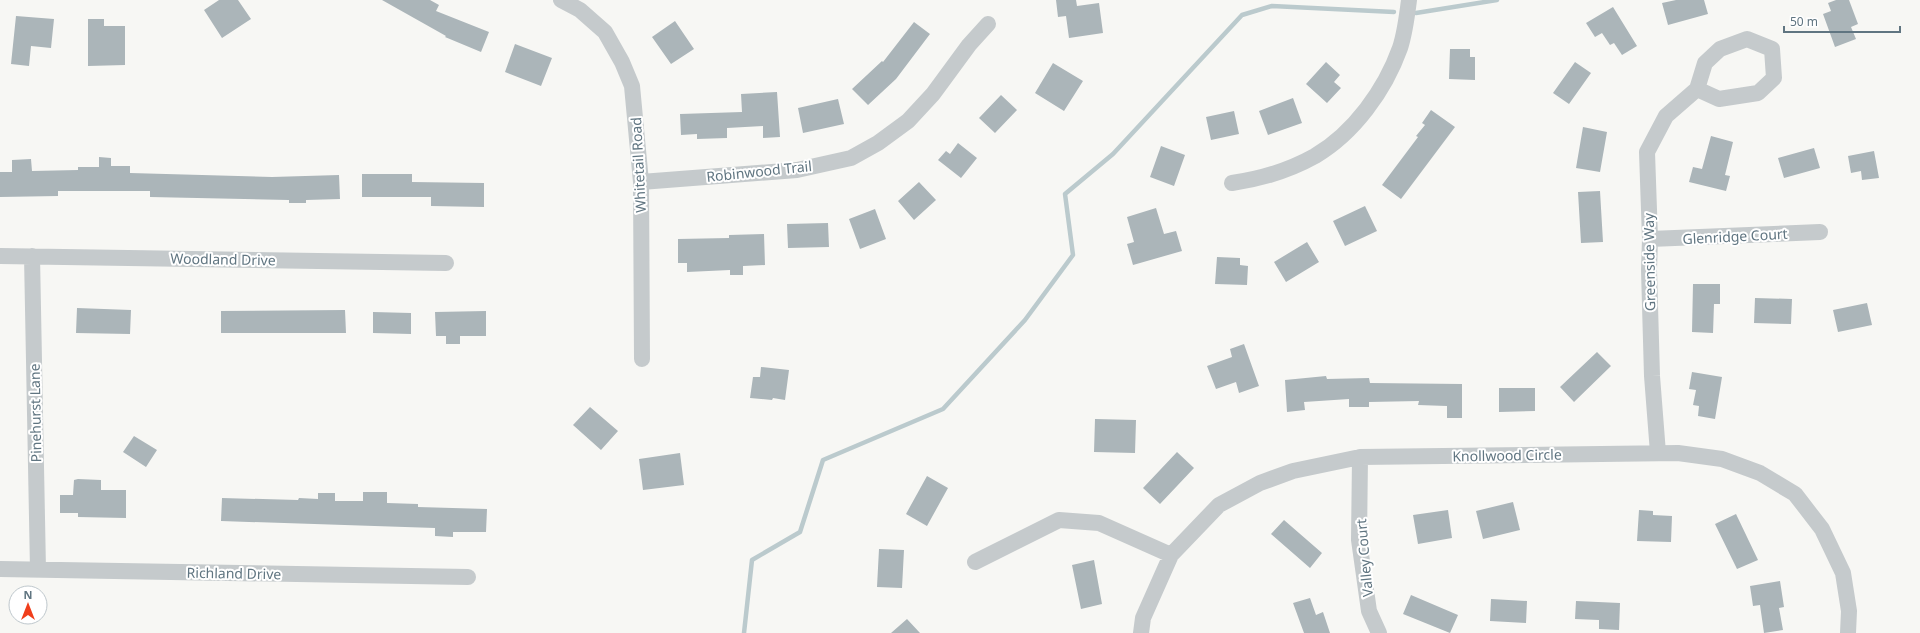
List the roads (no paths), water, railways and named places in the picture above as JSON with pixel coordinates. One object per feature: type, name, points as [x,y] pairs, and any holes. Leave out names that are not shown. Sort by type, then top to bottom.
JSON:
[{"type":"street","name":"Whitetail Road","points":[[561,0],[580,10],[605,32],[622,62],[632,86],[641,182],[642,359]]},
{"type":"street","points":[[1232,183],[1254,180],[1285,169],[1315,156],[1340,138],[1373,100],[1400,47],[1408,0]]},
{"type":"street","name":"Robinwood Trail","points":[[641,182],[797,170],[851,158],[878,143],[908,120],[933,94],[969,45],[988,24]]},
{"type":"street","points":[[1747,39],[1772,49],[1774,78],[1758,93],[1719,99],[1697,89],[1705,63],[1720,49],[1747,39]]},
{"type":"street","name":"Greenside Way","points":[[1658,453],[1652,368],[1647,152],[1666,116],[1697,89]]},
{"type":"street","name":"Glenridge Court","points":[[1650,240],[1820,232]]},
{"type":"street","name":"Woodland Drive","points":[[0,256],[446,263]]},
{"type":"street","name":"Pinehurst Lane","points":[[32,256],[38,570]]},
{"type":"street","name":"Knollwood Circle","points":[[1141,633],[1143,618],[1171,555],[1219,505],[1260,483],[1293,471],[1360,457],[1678,453],[1722,459],[1760,473],[1795,494],[1822,529],[1843,573],[1849,611],[1848,633]]},
{"type":"street","name":"Valley Court","points":[[1360,457],[1359,540],[1369,611],[1379,633]]},
{"type":"street","points":[[975,562],[1059,520],[1099,523],[1171,555]]},
{"type":"street","name":"Richland Drive","points":[[0,569],[468,577]]},
{"type":"waterway","points":[[1416,13],[1497,0]]},
{"type":"waterway","points":[[744,633],[752,560],[800,532],[823,460],[943,409],[1025,320],[1073,255],[1065,194],[1113,154],[1242,15],[1272,6],[1394,12]]}]
